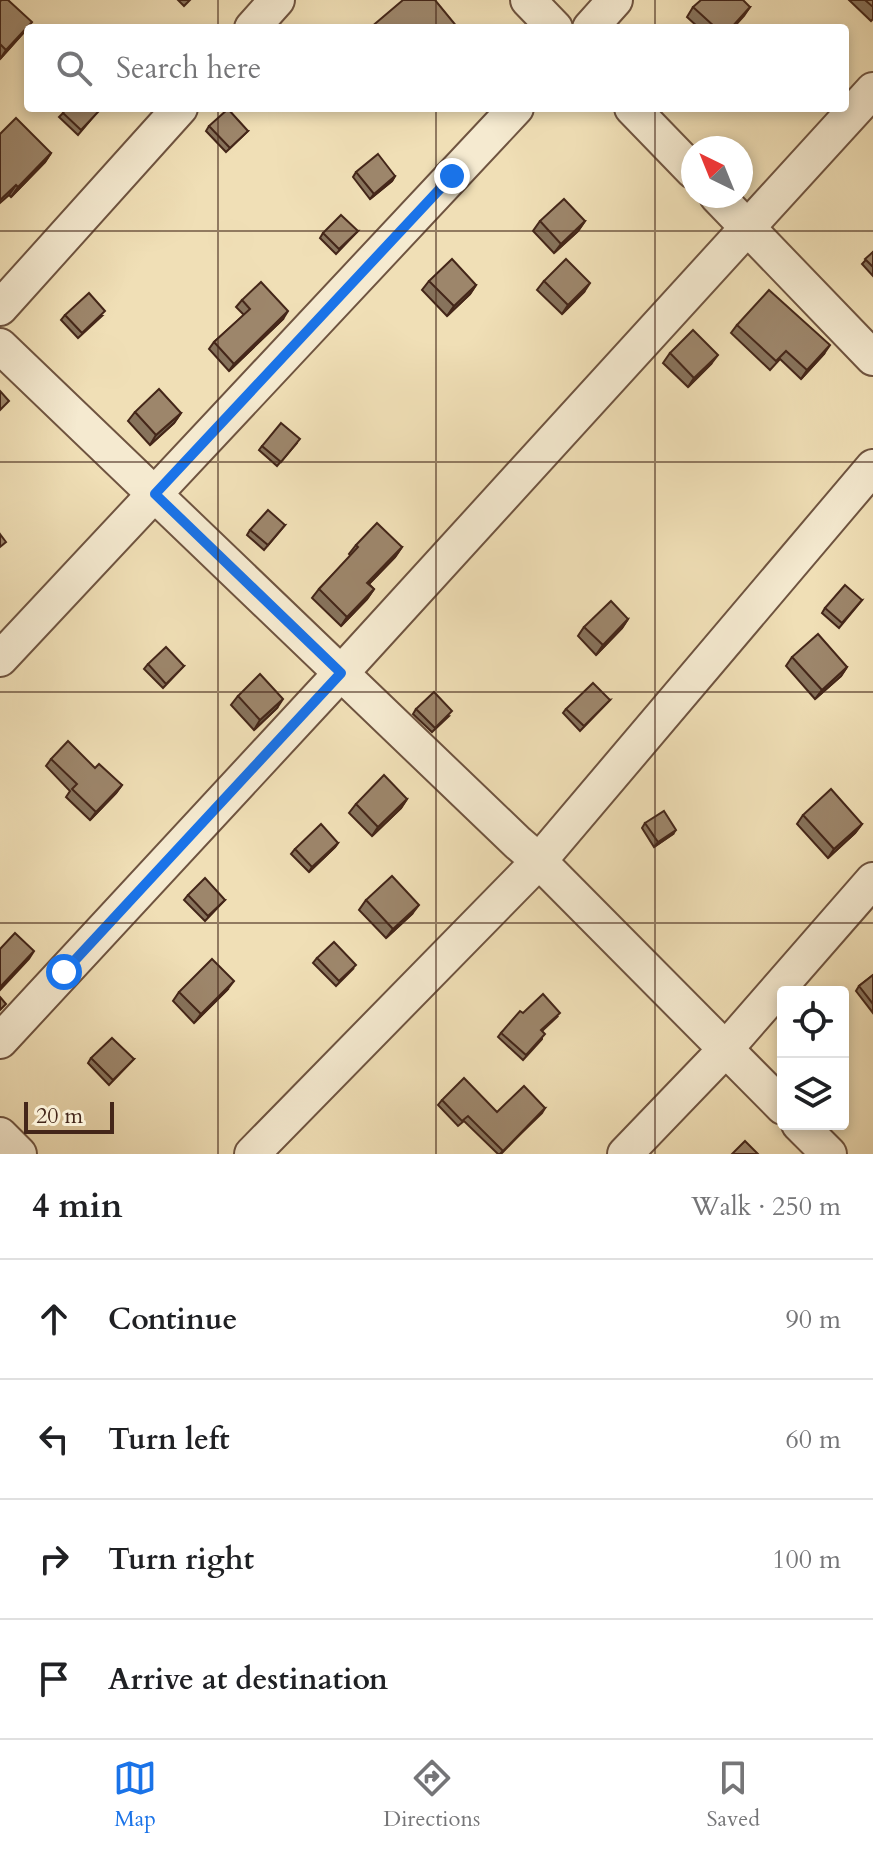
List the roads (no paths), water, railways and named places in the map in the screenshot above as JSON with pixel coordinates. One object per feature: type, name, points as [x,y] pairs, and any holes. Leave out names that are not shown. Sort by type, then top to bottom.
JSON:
[{"type":"street","points":[[256,24],[277,0]]},
{"type":"street","points":[[528,0],[551,24]]},
{"type":"street","points":[[594,24],[615,0]]},
{"type":"street","points":[[0,1041],[873,90]]},
{"type":"street","points":[[0,308],[176,112]]},
{"type":"street","points":[[0,659],[512,112]]},
{"type":"street","points":[[636,112],[681,159]]},
{"type":"street","points":[[728,208],[873,358]]},
{"type":"street","points":[[0,346],[539,861],[777,1101]]},
{"type":"street","points":[[252,1154],[539,861],[873,467]]},
{"type":"street","points":[[625,1154],[726,1049],[873,880]]},
{"type":"street","points":[[805,1130],[829,1154]]},
{"type":"street","points":[[0,1135],[19,1154]]}]
